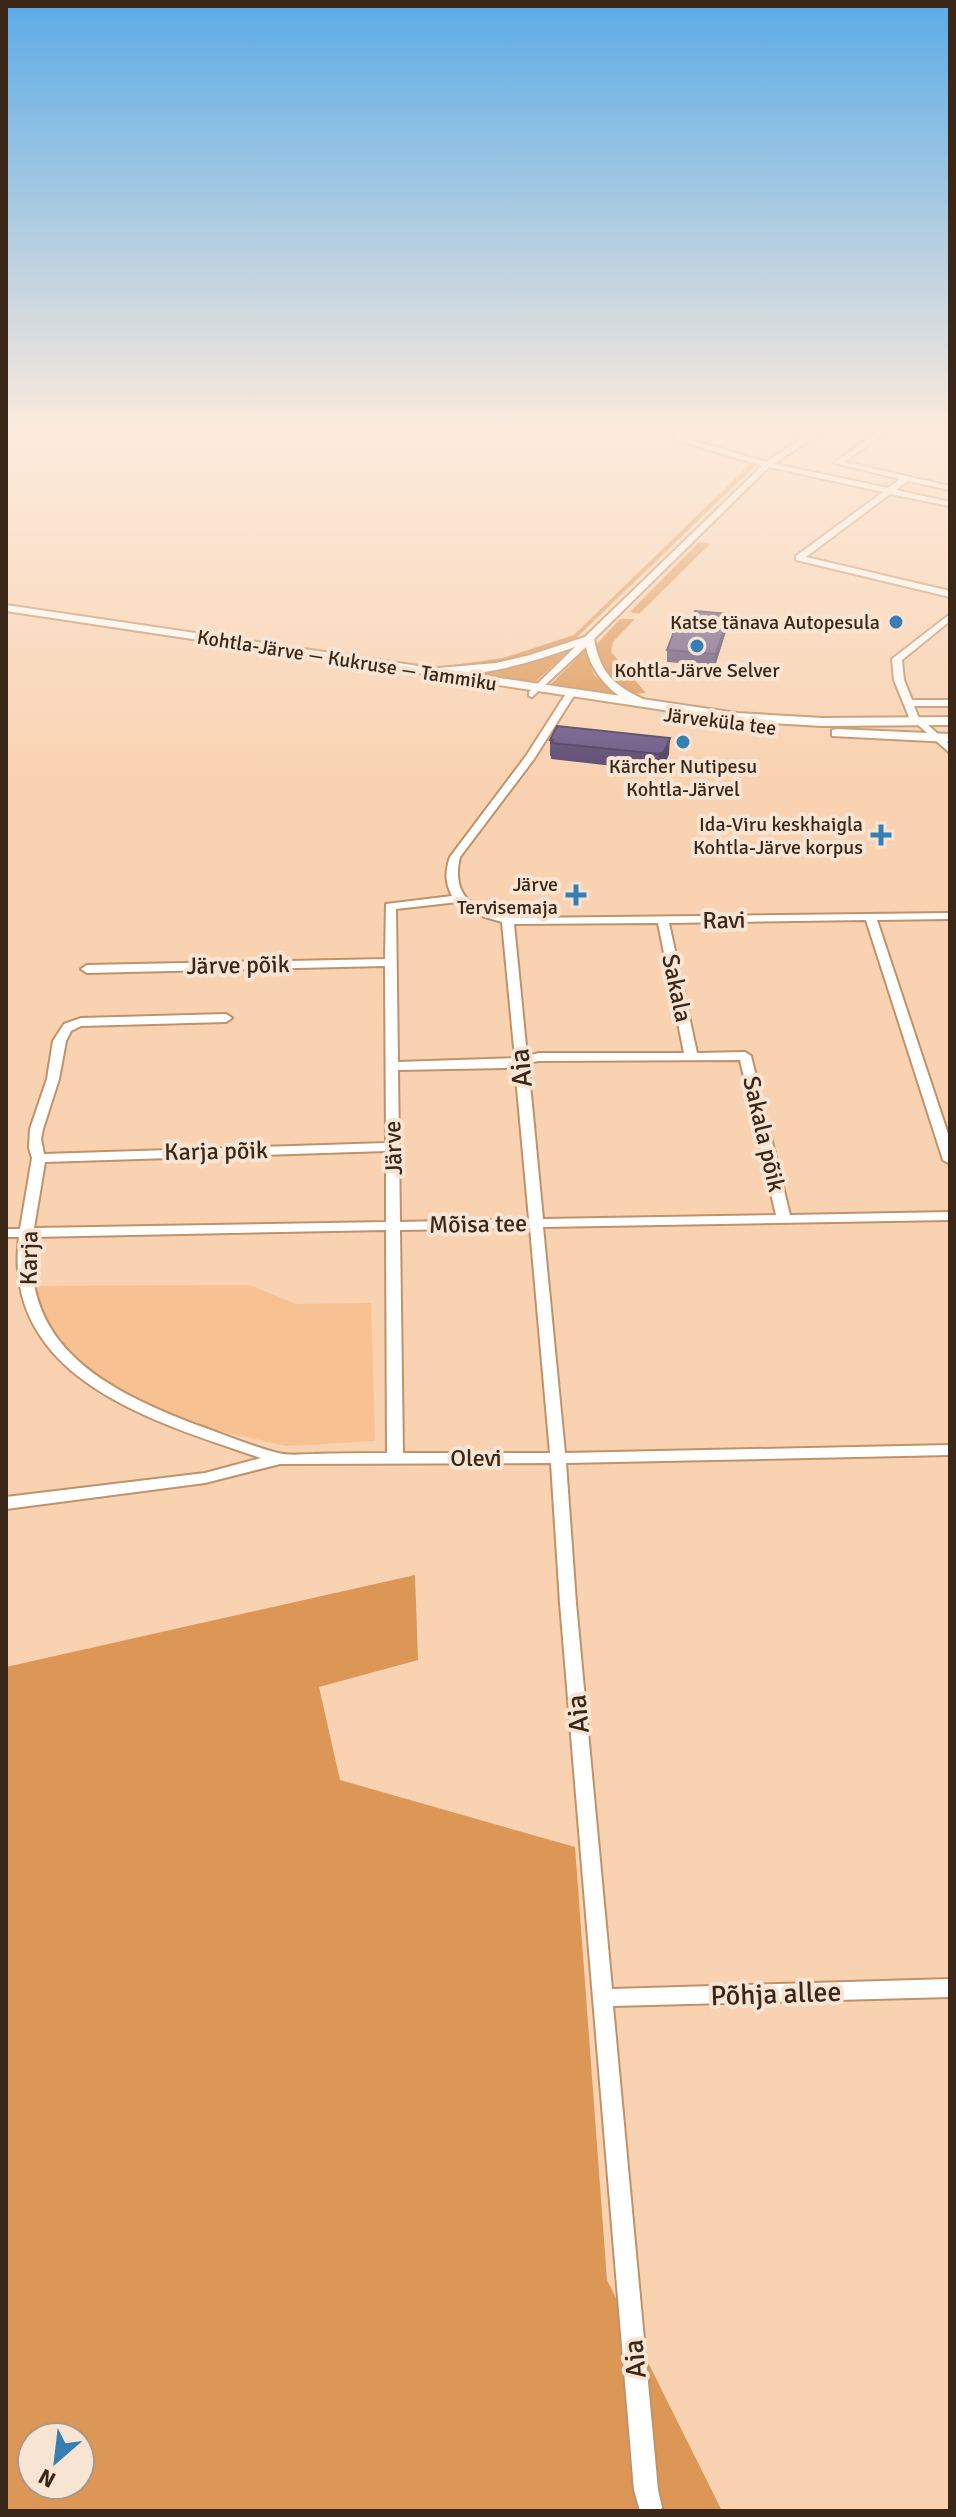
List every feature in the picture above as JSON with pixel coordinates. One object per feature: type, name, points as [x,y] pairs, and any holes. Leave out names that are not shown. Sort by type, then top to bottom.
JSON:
[{"type":"main road","name":"Kohtla-Järve — Kukruse — Tammiku","points":[[6,608],[515,686]]},
{"type":"main road","name":"Kohtla-Järve — Kukruse — Tammiku","points":[[178,634],[491,688]]},
{"type":"main road","name":"Järveküla tee","points":[[515,686],[534,692]]},
{"type":"main road","name":"Järveküla tee","points":[[491,688],[760,728],[946,739]]},
{"type":"main road","name":"Järveküla tee","points":[[568,698],[761,719],[950,721]]},
{"type":"street","points":[[534,692],[683,547]]},
{"type":"street","points":[[813,547],[799,558],[950,594]]},
{"type":"street","points":[[950,617],[897,659],[899,680],[916,719],[946,739],[950,750]]},
{"type":"street","points":[[418,670],[482,668],[534,657],[589,639]]},
{"type":"street","points":[[589,639],[598,673],[619,690],[648,705]]},
{"type":"street","points":[[503,919],[457,899],[452,889],[450,871],[455,857],[530,757],[568,698]]},
{"type":"street","points":[[910,703],[950,703]]},
{"type":"street","name":"Järve","points":[[395,1457],[390,906],[457,899]]},
{"type":"street","name":"Ravi","points":[[503,919],[950,916]]},
{"type":"street","points":[[871,918],[950,1160]]},
{"type":"street","name":"Aia","points":[[503,919],[520,1061],[558,1458],[646,2490],[650,2507]]},
{"type":"street","name":"Sakala","points":[[663,920],[691,1055]]},
{"type":"street","name":"Järve põik","points":[[87,969],[389,962]]},
{"type":"street","name":"Karja","points":[[226,1018],[104,1020],[71,1025],[60,1041],[53,1081],[41,1105],[34,1148],[39,1158],[27,1233],[27,1296],[41,1325],[62,1356],[97,1383],[133,1403],[280,1459]]},
{"type":"street","points":[[391,1066],[491,1065],[539,1057],[691,1055]]},
{"type":"street","name":"Sakala põik","points":[[691,1055],[745,1056],[784,1219]]},
{"type":"street","name":"Karja põik","points":[[39,1158],[393,1147]]},
{"type":"street","name":"Mõisa tee","points":[[6,1233],[950,1216]]},
{"type":"street","name":"Olevi","points":[[6,1503],[205,1478],[280,1459],[558,1458],[950,1450]]},
{"type":"street","name":"Põhja allee","points":[[603,1998],[950,1988]]},
{"type":"shaded area","points":[[664,547],[670,547],[575,639],[494,664],[447,670],[433,668],[503,658],[574,635]]},
{"type":"shaded area","points":[[694,547],[706,547],[639,614],[630,612]]},
{"type":"shaded area","points":[[620,619],[635,619],[613,642],[611,652],[646,693],[632,694],[604,673],[595,646]]},
{"type":"shaded area","points":[[572,648],[534,683],[465,673]]},
{"type":"shaded area","points":[[585,650],[594,675],[621,696],[549,686]]},
{"type":"shaded area","points":[[250,1285],[296,1304],[371,1303],[375,1441],[286,1446],[215,1430],[149,1404],[87,1369],[46,1325],[34,1286]]},
{"type":"shaded area","points":[[415,1575],[418,1660],[319,1687],[340,1780],[575,1847],[607,2280],[722,2511],[6,2511],[6,1667]]},
{"type":"building","name":"Kohtla-Järve Selver","points":[[695,611],[729,614],[716,654],[667,650],[679,618],[692,619]]},
{"type":"building","points":[[557,726],[670,738],[664,752],[659,754],[552,743],[553,740],[550,740]]},
{"type":"place","name":"Katse tänava Autopesula","points":[[896,622]]},
{"type":"place","name":"Kohtla-Järve Selver","points":[[697,646]]},
{"type":"place","name":"Kärcher Nutipesu Kohtla-Järvel","points":[[683,742]]},
{"type":"place","name":"Ida-Viru keskhaigla Kohtla-Järve korpus","points":[[881,835]]},
{"type":"place","name":"Järve Tervisemaja","points":[[576,895]]}]
